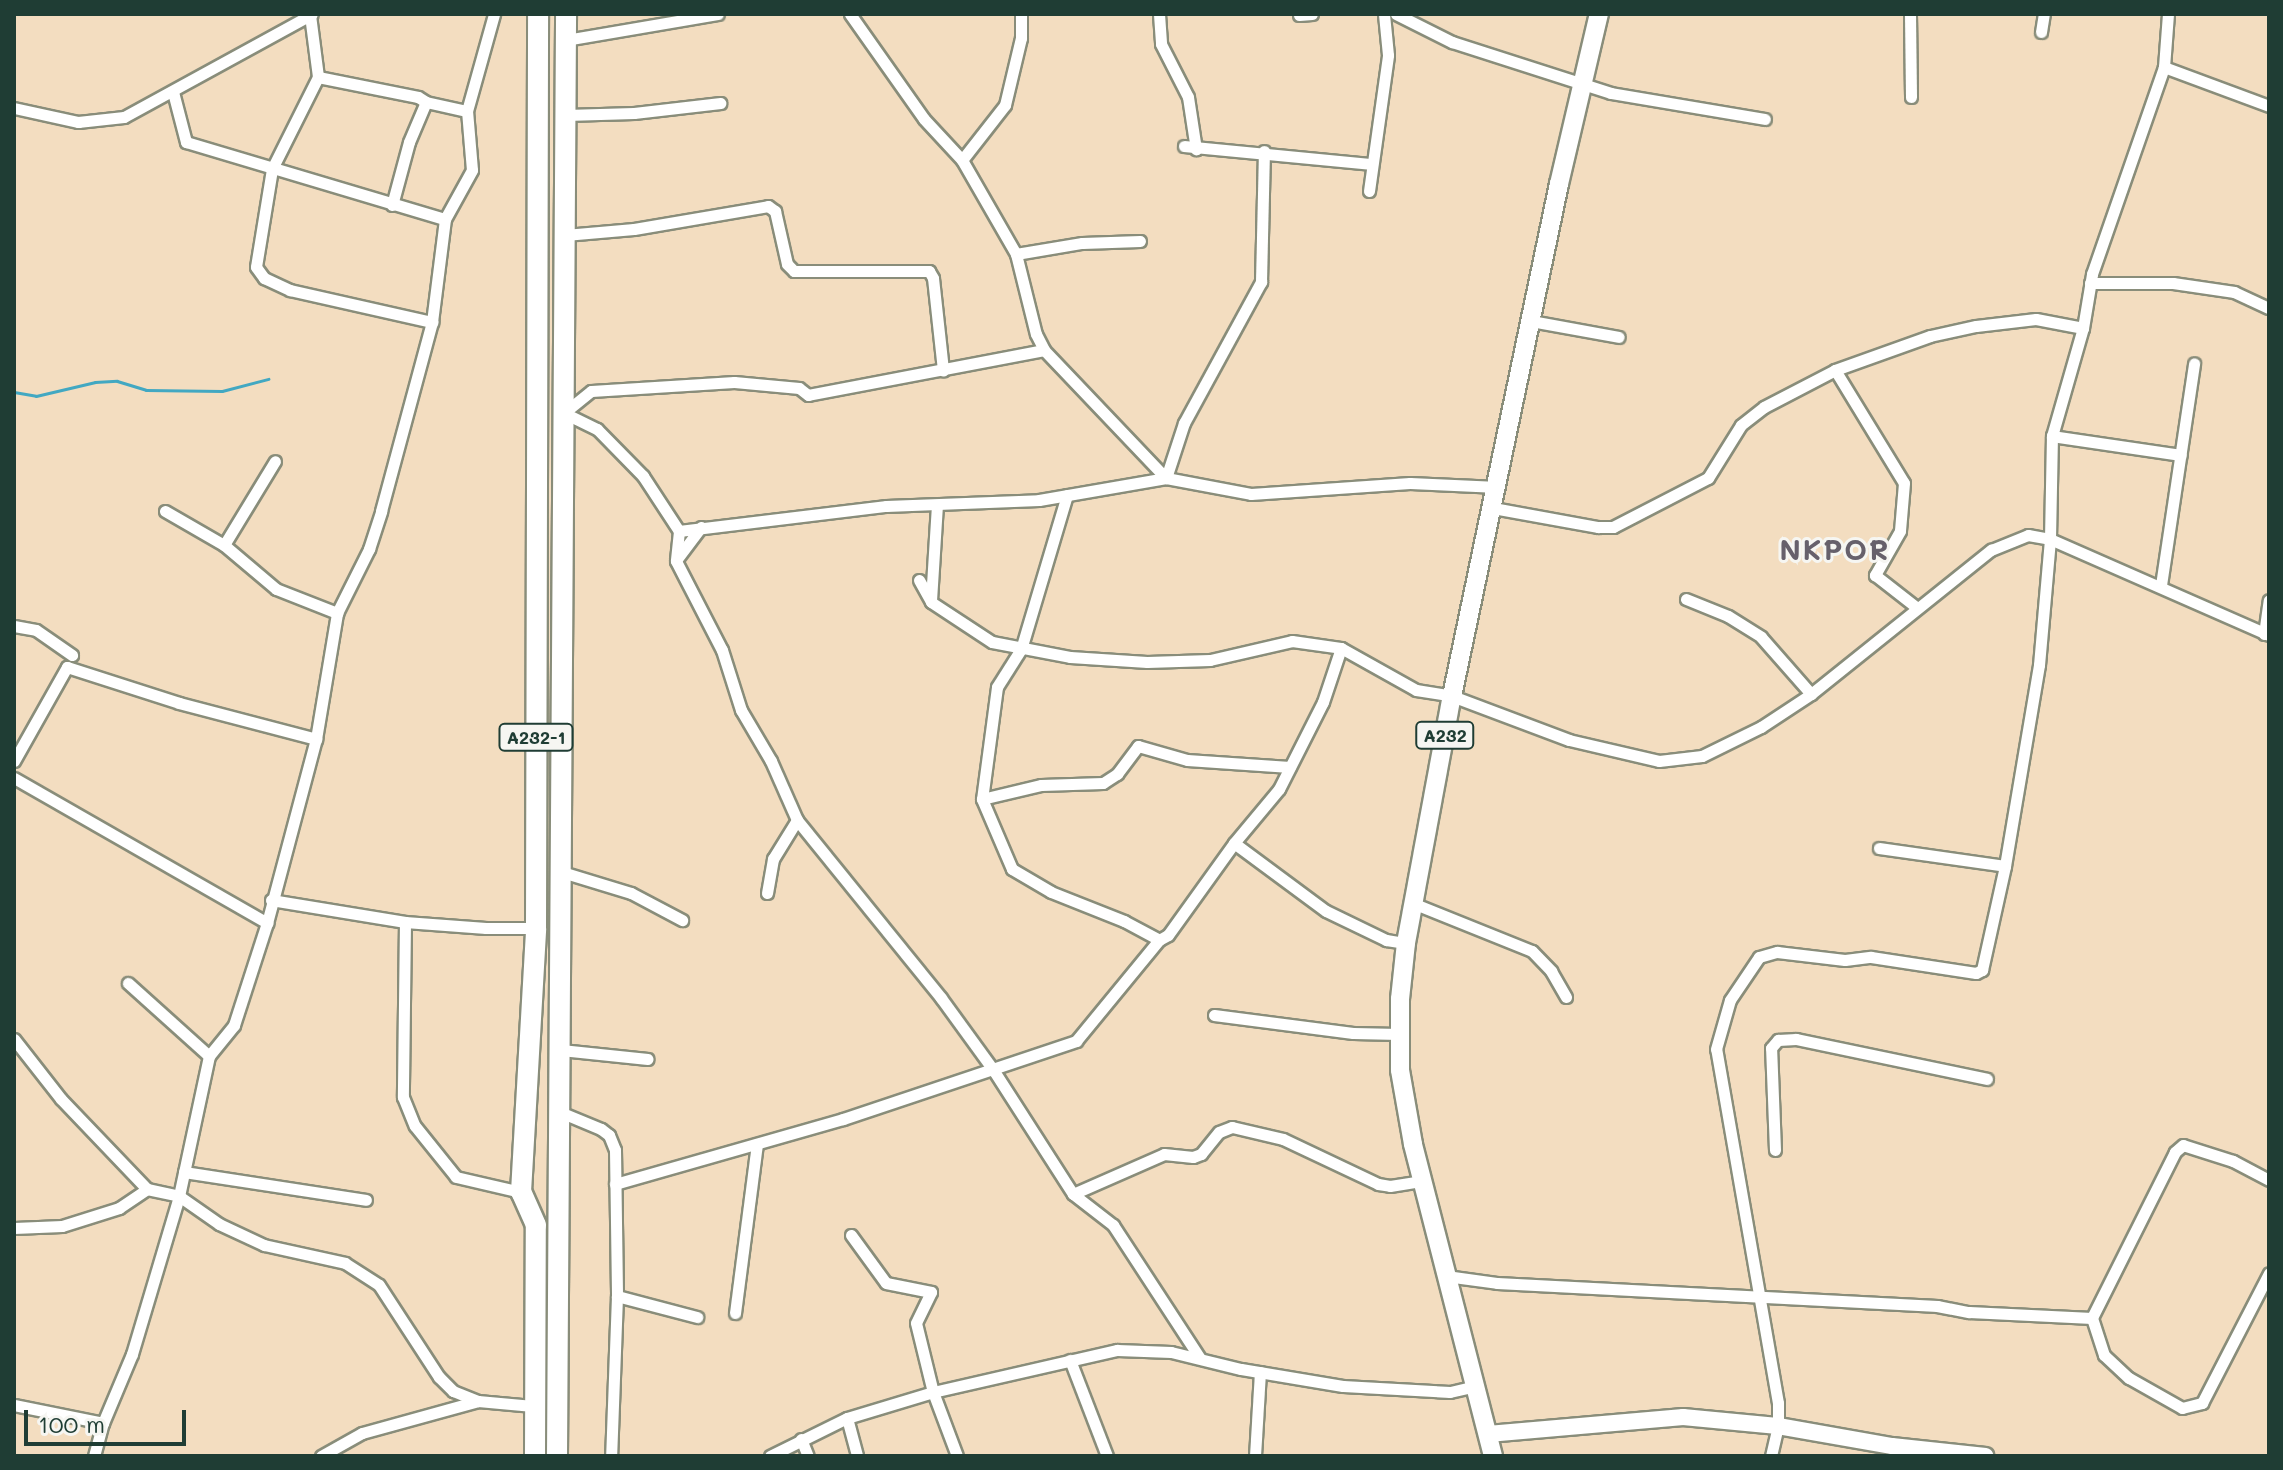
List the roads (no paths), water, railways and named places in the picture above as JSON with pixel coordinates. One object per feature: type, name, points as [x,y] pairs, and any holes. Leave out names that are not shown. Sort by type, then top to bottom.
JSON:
[{"type":"highway","name":"A232-1","points":[[532,1456],[536,1225],[521,1192],[536,928],[538,14]]},
{"type":"highway","name":"A232-1","points":[[560,1456],[566,14]]},
{"type":"main road","name":"A232","points":[[1493,1456],[1421,1181],[1404,1094],[1399,1034],[1406,943],[1452,696],[1599,14]]},
{"type":"street","points":[[14,108],[78,122],[102,122],[124,117],[311,14],[318,77],[272,169],[256,267],[264,278],[290,290],[432,322]]},
{"type":"street","points":[[94,1456],[103,1423],[132,1354],[179,1196],[209,1056],[234,1025],[267,923],[316,739],[337,613],[369,549],[432,322],[445,219],[472,170],[467,111],[494,14]]},
{"type":"street","points":[[566,40],[718,14]]},
{"type":"street","points":[[850,14],[924,119],[962,160],[1016,254],[1036,334],[1044,350],[1166,478]]},
{"type":"street","points":[[962,160],[1005,105],[1021,38],[1021,14]]},
{"type":"street","points":[[1159,14],[1161,44],[1188,97],[1190,147],[1264,151],[1372,164]]},
{"type":"street","points":[[1299,15],[1312,14]]},
{"type":"street","points":[[1369,191],[1388,55],[1384,14]]},
{"type":"street","points":[[1396,14],[1452,42],[1611,93],[1765,119]]},
{"type":"street","points":[[1910,14],[1911,97]]},
{"type":"street","points":[[2041,32],[2044,14]]},
{"type":"street","points":[[1771,1456],[1778,1426],[1778,1403],[1716,1049],[1730,1000],[1759,957],[1777,952],[1845,960],[1871,957],[1976,973],[1985,962],[2005,866],[2039,665],[2050,539],[2052,436],[2083,328],[2090,283],[2164,67],[2168,14]]},
{"type":"street","points":[[2164,67],[2269,106]]},
{"type":"street","points":[[318,77],[418,97],[426,102],[467,111]]},
{"type":"street","points":[[173,92],[186,142],[445,219]]},
{"type":"street","points":[[392,205],[409,142],[426,102]]},
{"type":"street","points":[[566,115],[634,113],[720,103]]},
{"type":"street","points":[[1166,478],[1184,423],[1261,282],[1264,151]]},
{"type":"street","points":[[565,235],[634,229],[768,206],[775,211],[787,264],[794,271],[929,271],[933,278],[943,370]]},
{"type":"street","points":[[1016,254],[1082,243],[1140,241]]},
{"type":"street","points":[[2090,283],[2173,283],[2234,292],[2269,308]]},
{"type":"street","points":[[1493,508],[1598,527],[1627,522],[1708,478],[1741,425],[1764,407],[1835,370],[1930,336],[1976,326],[2036,319],[2083,328]]},
{"type":"street","points":[[1531,321],[1619,337]]},
{"type":"street","points":[[1044,350],[808,395],[799,388],[734,382],[591,391],[564,413],[597,429],[643,476],[679,531],[676,561],[722,650],[741,710],[771,761],[797,820],[941,998],[994,1071],[1073,1194],[1113,1225],[1199,1357]]},
{"type":"street","points":[[2161,585],[2194,363]]},
{"type":"street","points":[[1835,370],[1904,483],[1900,531],[1875,575],[1916,607]]},
{"type":"street","points":[[2052,436],[2181,455]]},
{"type":"street","points":[[224,545],[275,461]]},
{"type":"street","points":[[679,531],[886,506],[1039,500],[1166,478],[1251,494],[1410,483],[1498,487]]},
{"type":"street","points":[[1067,495],[1021,649],[997,687],[982,799],[1012,869],[1051,892],[1114,916],[1159,940]]},
{"type":"street","points":[[931,602],[937,505]]},
{"type":"street","points":[[165,511],[224,545],[276,589],[337,613]]},
{"type":"street","points":[[676,561],[701,527]]},
{"type":"street","points":[[919,580],[931,602],[992,642],[1070,657],[1147,662],[1210,660],[1292,641],[1341,648],[1416,690],[1452,696],[1569,740],[1659,761],[1702,756],[1761,727],[1811,694],[1991,550],[2028,535],[2050,539],[2267,634],[2269,600]]},
{"type":"street","points":[[1686,599],[1728,616],[1761,637],[1811,694]]},
{"type":"street","points":[[14,626],[36,630],[72,655]]},
{"type":"street","points":[[615,1184],[994,1071],[1076,1041],[1159,940],[1168,935],[1234,843],[1279,789],[1323,702],[1341,648]]},
{"type":"street","points":[[14,761],[67,667],[179,703],[316,739]]},
{"type":"street","points":[[982,799],[1041,785],[1103,783],[1117,774],[1138,746],[1187,760],[1290,767]]},
{"type":"street","points":[[14,778],[267,923]]},
{"type":"street","points":[[767,893],[773,859],[797,820]]},
{"type":"street","points":[[1234,843],[1326,911],[1386,940],[1406,943]]},
{"type":"street","points":[[1879,848],[2005,866]]},
{"type":"street","points":[[562,872],[631,893],[682,920]]},
{"type":"street","points":[[271,900],[405,922],[536,928]]},
{"type":"street","points":[[1415,904],[1532,951],[1551,971],[1566,997]]},
{"type":"street","points":[[405,922],[403,1097],[415,1126],[456,1177],[521,1192]]},
{"type":"street","points":[[128,983],[209,1056]]},
{"type":"street","points":[[1214,1015],[1353,1033],[1399,1034]]},
{"type":"street","points":[[14,1039],[61,1099],[147,1189],[179,1196],[219,1224],[264,1245],[345,1263],[379,1285],[439,1377],[453,1391],[478,1401]]},
{"type":"street","points":[[1775,1150],[1771,1048],[1778,1040],[1796,1039],[1987,1079]]},
{"type":"street","points":[[561,1050],[648,1059]]},
{"type":"street","points":[[560,1112],[609,1135],[615,1150],[617,1296],[611,1456]]},
{"type":"street","points":[[1073,1194],[1164,1154],[1193,1157],[1201,1154],[1219,1132],[1232,1127],[1283,1139],[1378,1184],[1390,1186],[1421,1181]]},
{"type":"street","points":[[735,1313],[757,1144]]},
{"type":"street","points":[[2269,1180],[2233,1161],[2183,1145],[2175,1152],[2092,1318],[2104,1355],[2129,1378],[2182,1408],[2202,1403],[2269,1273]]},
{"type":"street","points":[[184,1172],[366,1200]]},
{"type":"street","points":[[14,1228],[62,1226],[119,1208],[147,1189]]},
{"type":"street","points":[[851,1235],[886,1283],[931,1292],[916,1323],[933,1392],[957,1456]]},
{"type":"street","points":[[1446,1276],[1497,1283],[1937,1306],[1969,1312],[2092,1318]]},
{"type":"street","points":[[617,1296],[697,1317]]},
{"type":"street","points":[[770,1456],[847,1418],[933,1392],[1117,1350],[1171,1352],[1260,1372],[1399,1391],[1450,1392],[1475,1386]]},
{"type":"street","points":[[1070,1360],[1107,1456]]},
{"type":"street","points":[[1255,1456],[1260,1372]]},
{"type":"street","points":[[321,1456],[362,1433],[478,1401],[534,1400]]},
{"type":"street","points":[[14,1405],[103,1423]]},
{"type":"street","points":[[1488,1434],[1683,1417],[1778,1426],[1891,1451],[1985,1456]]},
{"type":"street","points":[[847,1418],[857,1456]]},
{"type":"street","points":[[801,1439],[808,1456]]},
{"type":"waterway","points":[[14,392],[36,396],[95,382],[117,381],[146,390],[222,391],[268,379]]},
{"type":"district","name":"NKPOR","points":[[1835,549]]}]
